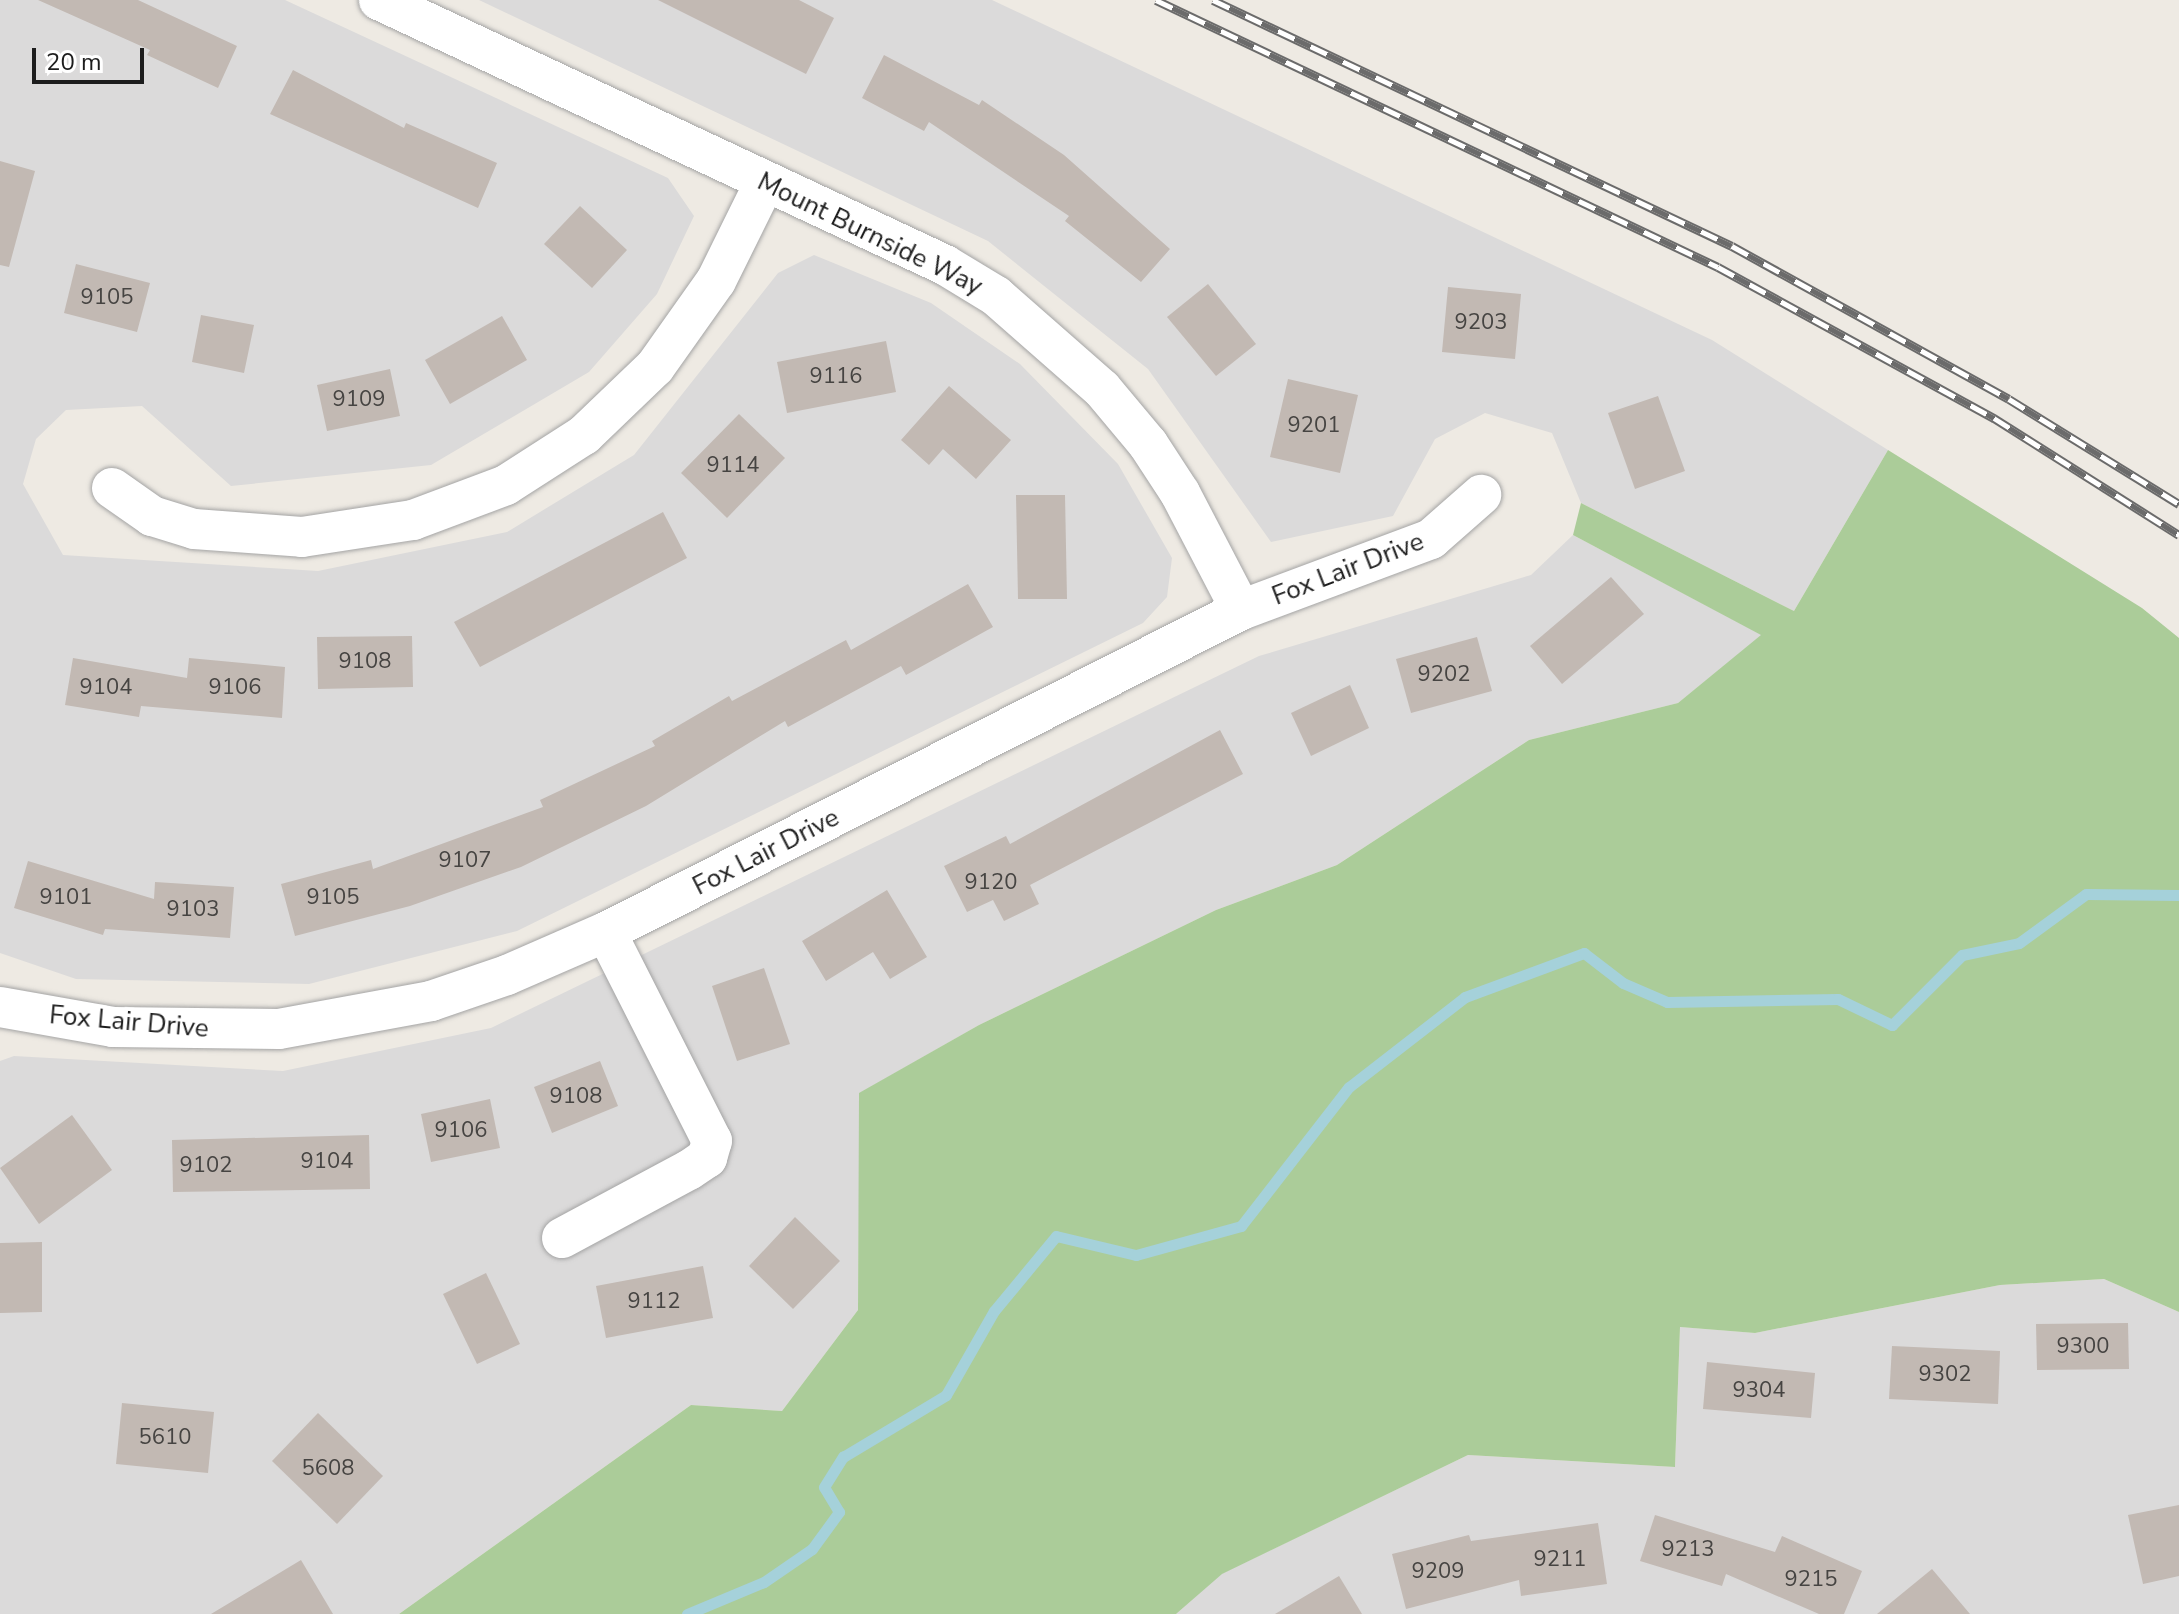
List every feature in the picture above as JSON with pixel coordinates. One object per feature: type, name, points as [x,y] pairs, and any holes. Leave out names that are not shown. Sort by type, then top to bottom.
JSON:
[{"type":"street","name":"Mount Burnside Way","points":[[379,0],[945,265],[1049,337],[1102,389],[1148,444],[1180,493],[1241,610]]},
{"type":"street","points":[[112,488],[152,516],[194,529],[302,537],[413,520],[506,485],[584,435],[655,367],[716,281],[765,182]]},
{"type":"street","name":"Fox Lair Drive","points":[[0,1007],[113,1027],[192,1031],[294,1027],[431,1001],[507,975],[606,932],[1241,610],[1431,539],[1481,495]]},
{"type":"street","points":[[562,1238],[689,1170],[707,1158],[712,1141],[606,932]]},
{"type":"shaded area","points":[[0,0],[285,0],[668,178],[694,216],[657,294],[589,372],[431,465],[231,486],[142,406],[66,410],[36,439],[23,484],[63,555],[318,571],[507,532],[634,455],[778,273],[814,255],[931,303],[1020,364],[1118,464],[1172,558],[1167,597],[1143,623],[517,931],[309,984],[76,979],[0,953]]},
{"type":"shaded area","points":[[479,0],[992,0],[1712,340],[1888,450],[1794,611],[1581,503],[1552,433],[1485,413],[1435,439],[1393,516],[1271,542],[1148,369],[988,241]]},
{"type":"shaded area","points":[[1573,535],[1762,635],[1678,703],[1529,740],[1337,865],[1216,910],[979,1025],[860,1093],[858,1310],[782,1411],[691,1405],[399,1614],[0,1614],[0,1061],[14,1056],[283,1071],[491,1028],[1259,656],[1531,575]]},
{"type":"shaded area","points":[[2104,1279],[2179,1312],[2179,1614],[1176,1614],[1221,1574],[1468,1455],[1675,1467],[1680,1327],[1755,1333],[2000,1285]]},
{"type":"green space","points":[[1888,450],[2142,608],[2179,638],[2179,1312],[2104,1279],[2000,1285],[1755,1333],[1680,1327],[1675,1467],[1468,1455],[1222,1574],[1176,1614],[399,1614],[691,1405],[782,1411],[858,1310],[859,1093],[979,1025],[1216,910],[1337,865],[1529,740],[1678,703],[1761,635],[1573,535],[1581,503],[1794,611]]},
{"type":"building","points":[[38,0],[138,0],[237,46],[218,88],[147,55],[150,50]]},
{"type":"building","points":[[658,0],[799,0],[834,18],[806,74]]},
{"type":"building","points":[[884,55],[979,105],[982,100],[1064,155],[1170,249],[1141,282],[1065,221],[1069,216],[929,122],[924,131],[862,98]]},
{"type":"building","points":[[293,70],[404,128],[406,123],[497,163],[478,208],[270,114]]},
{"type":"building","points":[[0,161],[35,171],[9,267],[0,265]]},
{"type":"building","points":[[580,206],[627,250],[592,288],[544,244]]},
{"type":"building","points":[[76,264],[150,283],[137,332],[64,313]]},
{"type":"building","points":[[1208,284],[1256,344],[1216,376],[1167,317]]},
{"type":"building","points":[[1448,287],[1521,294],[1515,359],[1442,352]]},
{"type":"building","points":[[201,315],[254,325],[244,373],[192,362]]},
{"type":"building","points":[[502,316],[527,360],[450,404],[425,360]]},
{"type":"building","points":[[886,341],[896,392],[787,413],[777,362]]},
{"type":"building","points":[[390,369],[400,416],[327,431],[317,385]]},
{"type":"building","points":[[1288,379],[1358,395],[1340,473],[1270,457]]},
{"type":"building","points":[[949,386],[1011,440],[976,479],[943,449],[929,465],[901,440]]},
{"type":"building","points":[[1658,396],[1685,471],[1635,489],[1608,413]]},
{"type":"building","points":[[739,414],[785,458],[727,518],[681,473]]},
{"type":"building","points":[[1016,495],[1065,495],[1067,599],[1018,599]]},
{"type":"building","points":[[663,512],[687,558],[480,667],[454,622]]},
{"type":"building","points":[[1611,577],[1644,614],[1562,684],[1530,646]]},
{"type":"building","points":[[968,584],[993,627],[906,675],[901,666],[788,727],[785,721],[646,806],[521,867],[410,906],[295,936],[281,884],[371,860],[373,869],[543,807],[540,800],[655,746],[652,741],[729,696],[732,701],[846,640],[851,650]]},
{"type":"building","points":[[412,636],[413,687],[318,689],[317,637]]},
{"type":"building","points":[[1477,637],[1492,691],[1411,713],[1396,659]]},
{"type":"building","points":[[73,658],[187,678],[189,658],[285,667],[282,718],[141,706],[139,717],[65,705]]},
{"type":"building","points":[[1350,685],[1369,728],[1311,756],[1291,713]]},
{"type":"building","points":[[1220,730],[1243,774],[1030,885],[1039,904],[1004,921],[993,900],[967,912],[944,866],[1006,836],[1010,844]]},
{"type":"building","points":[[28,861],[154,899],[155,882],[234,887],[230,938],[105,929],[103,935],[14,908]]},
{"type":"building","points":[[887,890],[927,957],[890,979],[873,952],[826,981],[802,941]]},
{"type":"building","points":[[764,968],[790,1044],[737,1061],[712,986]]},
{"type":"building","points":[[600,1061],[618,1106],[552,1133],[534,1087]]},
{"type":"building","points":[[490,1099],[500,1148],[431,1162],[421,1114]]},
{"type":"building","points":[[72,1115],[112,1170],[39,1224],[0,1168]]},
{"type":"building","points":[[369,1135],[370,1189],[173,1192],[172,1140]]},
{"type":"building","points":[[795,1217],[840,1261],[793,1309],[749,1266]]},
{"type":"building","points":[[42,1242],[42,1312],[0,1313],[0,1243]]},
{"type":"building","points":[[703,1266],[713,1318],[606,1338],[596,1286]]},
{"type":"building","points":[[486,1273],[520,1344],[477,1364],[443,1294]]},
{"type":"building","points":[[2128,1323],[2129,1369],[2037,1370],[2036,1324]]},
{"type":"building","points":[[1892,1346],[2000,1351],[1998,1404],[1889,1399]]},
{"type":"building","points":[[1707,1362],[1815,1373],[1811,1418],[1703,1409]]},
{"type":"building","points":[[122,1403],[214,1412],[208,1473],[116,1464]]},
{"type":"building","points":[[318,1413],[383,1476],[337,1524],[272,1461]]},
{"type":"building","points":[[2179,1505],[2179,1576],[2143,1584],[2128,1515]]},
{"type":"building","points":[[1655,1515],[1775,1552],[1782,1536],[1862,1571],[1844,1614],[1819,1614],[1726,1574],[1722,1586],[1640,1561]]},
{"type":"building","points":[[1598,1523],[1607,1584],[1521,1596],[1519,1580],[1406,1609],[1392,1554],[1469,1535],[1471,1541]]},
{"type":"building","points":[[301,1560],[333,1614],[211,1614]]},
{"type":"building","points":[[1932,1569],[1970,1614],[1877,1614]]},
{"type":"building","points":[[1339,1576],[1362,1614],[1275,1614]]},
{"type":"waterway","points":[[687,1614],[764,1582],[812,1549],[839,1512],[824,1487],[843,1457],[946,1395],[994,1311],[1056,1236],[1136,1255],[1241,1226],[1349,1087],[1465,997],[1584,953],[1623,983],[1667,1002],[1838,999],[1892,1025],[1962,955],[2019,943],[2086,894],[2179,895]]},
{"type":"railway","points":[[1156,0],[1718,267],[1994,418],[2179,535]]},
{"type":"railway","points":[[1213,0],[1732,246],[2009,399],[2179,504]]}]
